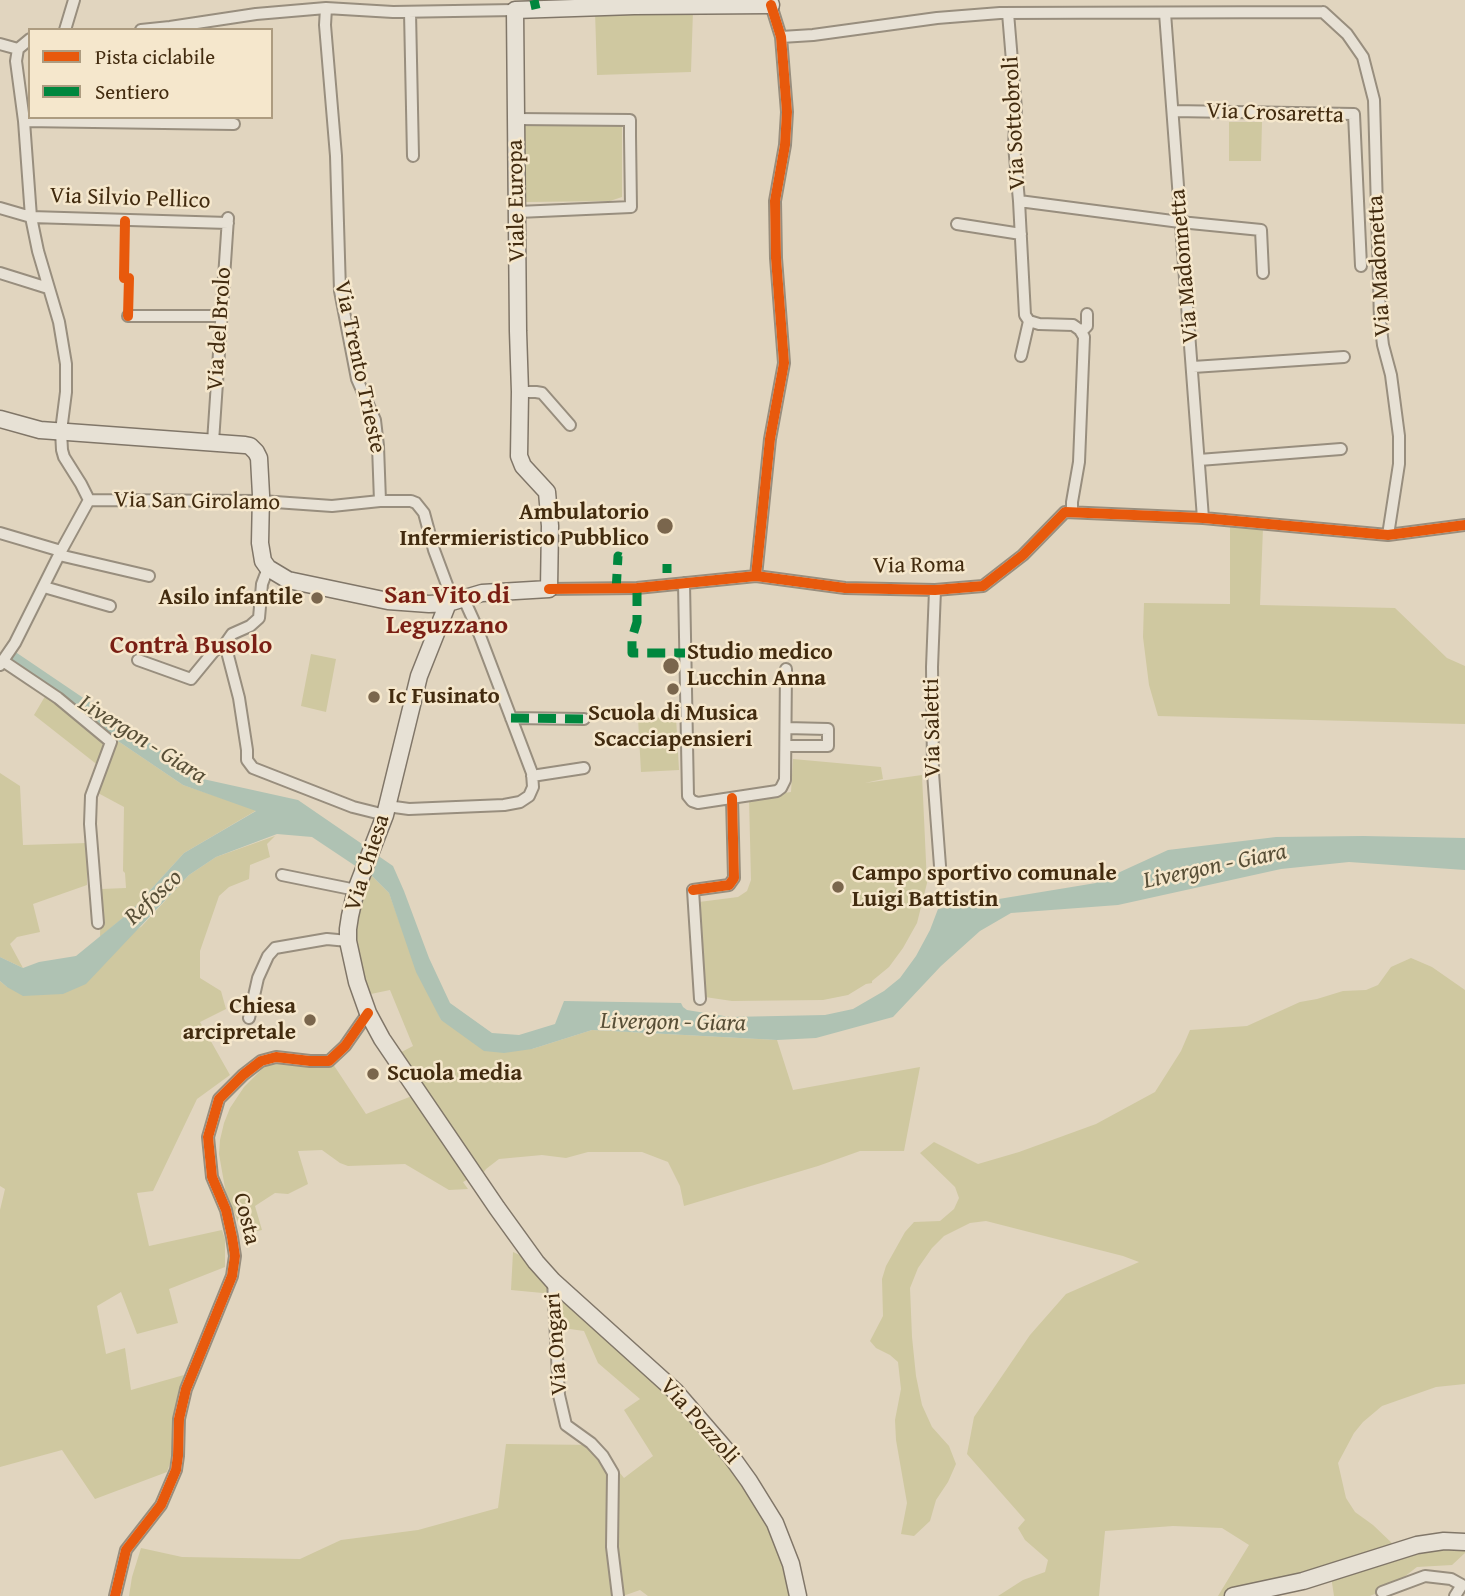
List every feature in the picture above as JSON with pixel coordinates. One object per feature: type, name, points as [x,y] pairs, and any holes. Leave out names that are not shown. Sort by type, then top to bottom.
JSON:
[{"type":"main road","points":[[515,10],[539,5],[570,4],[770,3]]},
{"type":"main road","name":"Viale Europa","points":[[515,10],[519,456],[523,466],[547,492],[550,526],[549,589]]},
{"type":"main road","points":[[0,419],[40,430],[250,446],[259,458],[260,543],[263,561],[268,568]]},
{"type":"main road","name":"Via Roma","points":[[268,568],[288,580],[388,601],[429,604],[482,593],[549,589]]},
{"type":"main road","name":"Via Chiesa","points":[[455,600],[419,676],[386,811],[356,890],[348,941],[357,982],[368,1013],[382,1039],[496,1208],[553,1281]]},
{"type":"main road","name":"Via Pozzoli","points":[[553,1281],[675,1391],[732,1456],[775,1523],[791,1564],[799,1596]]},
{"type":"main road","points":[[1233,1596],[1303,1581],[1417,1545],[1444,1541],[1465,1542]]},
{"type":"street","points":[[66,28],[74,0]]},
{"type":"street","points":[[756,576],[770,439],[784,363],[776,258],[775,201],[785,145],[787,112],[781,37],[770,3]]},
{"type":"street","points":[[781,37],[976,14],[1165,13],[1323,6]]},
{"type":"street","name":"Via Madonetta","points":[[1323,6],[1363,57],[1374,100],[1380,320],[1399,436],[1399,464],[1388,535]]},
{"type":"street","points":[[160,28],[234,24],[256,14],[326,8],[410,12],[515,10]]},
{"type":"street","name":"Via Trento Trieste","points":[[326,8],[325,25],[336,156],[340,291],[357,379],[375,420],[379,446],[380,501]]},
{"type":"street","points":[[410,12],[413,156]]},
{"type":"street","name":"Via Sottobroli","points":[[1008,13],[1016,109],[1014,145],[1025,315],[1029,321],[1021,356]]},
{"type":"street","name":"Via Madonnetta","points":[[1165,13],[1203,519]]},
{"type":"street","points":[[0,44],[18,49],[28,40]]},
{"type":"street","name":"Via San Girolamo","points":[[18,49],[16,61],[24,121],[31,217],[59,322],[66,363],[66,392],[61,430],[64,457],[89,500],[261,501],[332,506],[380,501]]},
{"type":"street","name":"Via Crosaretta","points":[[1173,111],[1354,114],[1361,266]]},
{"type":"street","points":[[516,119],[630,120],[631,207],[518,212]]},
{"type":"street","points":[[24,121],[234,124]]},
{"type":"street","points":[[1019,201],[1261,230],[1263,274]]},
{"type":"street","name":"Via Silvio Pellico","points":[[0,208],[31,217],[228,220]]},
{"type":"street","name":"Via del Brolo","points":[[213,442],[228,220]]},
{"type":"street","points":[[957,224],[1021,234]]},
{"type":"street","points":[[0,273],[48,288]]},
{"type":"street","points":[[1081,332],[1087,326],[1087,314]]},
{"type":"street","points":[[128,316],[221,316]]},
{"type":"street","points":[[1029,321],[1073,326],[1084,337],[1079,456],[1069,512],[1203,519],[1388,535],[1465,525]]},
{"type":"street","points":[[1193,367],[1343,357]]},
{"type":"street","points":[[520,392],[542,393],[570,425]]},
{"type":"street","points":[[1199,460],[1341,449]]},
{"type":"street","points":[[89,500],[2,663],[58,698],[111,742],[91,796],[90,824],[98,923]]},
{"type":"street","points":[[225,643],[239,698],[247,760],[253,768],[353,807],[386,811],[504,805],[520,802],[529,796],[533,787],[532,776],[511,718],[455,600],[434,550],[424,513],[416,503],[380,501]]},
{"type":"street","name":"Via Roma","points":[[549,589],[637,588],[756,576],[845,589],[935,590],[984,586],[1023,555],[1069,512]]},
{"type":"street","points":[[0,533],[60,553],[149,576]]},
{"type":"street","points":[[138,660],[191,679],[232,634],[250,626],[259,618],[262,584],[268,568]]},
{"type":"street","points":[[684,583],[688,796],[692,801],[698,803],[733,798],[781,788],[785,780],[786,669]]},
{"type":"street","points":[[44,587],[110,606]]},
{"type":"street","name":"Via Saletti","points":[[935,590],[932,667],[933,773],[940,866]]},
{"type":"street","points":[[511,718],[584,719]]},
{"type":"street","points":[[786,729],[828,729],[828,746],[786,746]]},
{"type":"street","points":[[532,776],[584,768]]},
{"type":"street","points":[[700,999],[693,890],[729,885],[734,878],[733,798]]},
{"type":"street","points":[[282,875],[356,890]]},
{"type":"street","points":[[249,1018],[258,978],[268,956],[275,948],[327,939],[348,941]]},
{"type":"street","name":"Costa","points":[[115,1596],[126,1550],[160,1505],[176,1470],[180,1419],[187,1389],[232,1276],[232,1237],[226,1210],[212,1177],[208,1137],[219,1099],[261,1061],[276,1057],[330,1061],[368,1013]]},
{"type":"street","name":"Via Ongari","points":[[553,1281],[552,1302],[559,1395],[566,1425],[591,1443],[613,1473],[612,1547],[618,1596]]},
{"type":"street","points":[[1382,1592],[1425,1576],[1451,1579],[1463,1585],[1454,1596]]},
{"type":"shaded area","points":[[693,10],[691,72],[597,75],[595,11]]},
{"type":"shaded area","points":[[1229,122],[1262,122],[1261,161],[1229,161]]},
{"type":"shaded area","points":[[622,123],[622,197],[610,201],[526,202],[525,125]]},
{"type":"shaded area","points":[[1230,525],[1263,528],[1260,605],[1395,608],[1447,658],[1465,666],[1465,724],[1158,716],[1149,685],[1143,637],[1144,603],[1230,604]]},
{"type":"shaded area","points":[[311,654],[336,659],[326,712],[301,706]]},
{"type":"shaded area","points":[[47,693],[183,785],[257,810],[184,853],[131,911],[100,937],[101,889],[126,888],[123,871],[124,807],[98,793],[104,770],[34,715]]},
{"type":"shaded area","points":[[676,717],[679,770],[641,772],[638,718]]},
{"type":"shaded area","name":"Campo sportivo comunale Luigi Battistin","points":[[793,759],[881,767],[883,779],[865,783],[922,775],[927,883],[917,923],[889,967],[872,983],[848,995],[823,1000],[732,1001],[705,997],[699,902],[738,897],[747,891],[751,880],[749,798],[791,792]]},
{"type":"shaded area","points":[[0,773],[20,786],[23,845],[87,843],[87,885],[33,904],[40,932],[17,937],[10,944],[23,968],[0,957]]},
{"type":"shaded area","points":[[275,836],[267,844],[270,857],[250,865],[249,879],[229,887],[219,896],[200,951],[200,978],[221,991],[226,1009],[200,1022],[230,1075],[197,1099],[153,1191],[137,1193],[149,1246],[222,1230],[225,1239],[225,1267],[169,1289],[178,1323],[137,1334],[121,1292],[97,1306],[106,1354],[125,1348],[131,1390],[184,1375],[167,1472],[95,1499],[62,1450],[0,1467],[0,1210],[5,1189],[0,1186],[0,981],[7,987],[141,927],[189,875],[216,857]]},
{"type":"shaded area","points":[[369,873],[389,893],[441,1020],[532,1049],[592,1030],[777,1040],[793,1090],[920,1067],[904,1151],[860,1151],[684,1206],[680,1186],[668,1162],[642,1152],[588,1152],[566,1158],[542,1155],[499,1159],[481,1176],[478,1174],[463,1182],[468,1189],[449,1190],[405,1164],[348,1166],[322,1150],[298,1151],[308,1184],[288,1194],[275,1193],[255,1206],[262,1230],[243,1234],[226,1194],[219,1154],[220,1140],[230,1108],[244,1087],[265,1066],[276,1061],[331,1061],[366,1114],[412,1096],[386,1060],[413,1046],[390,990],[366,995],[350,932]]},
{"type":"shaded area","points":[[1411,958],[1432,967],[1465,990],[1465,1384],[1436,1387],[1382,1406],[1354,1433],[1338,1463],[1346,1498],[1355,1512],[1395,1546],[1465,1545],[1465,1553],[1452,1565],[1417,1567],[1391,1587],[1370,1596],[1334,1596],[1331,1576],[1245,1596],[1218,1596],[1249,1545],[1222,1528],[1173,1526],[1105,1531],[1099,1596],[998,1596],[1023,1580],[1045,1572],[1048,1560],[1025,1540],[1018,1528],[1025,1520],[967,1454],[974,1417],[1030,1335],[1066,1294],[1139,1262],[986,1221],[970,1223],[944,1236],[918,1268],[910,1288],[916,1376],[922,1405],[932,1427],[949,1446],[956,1464],[936,1500],[930,1521],[914,1536],[901,1534],[907,1503],[896,1440],[895,1420],[901,1389],[898,1362],[870,1341],[883,1316],[882,1279],[886,1266],[905,1232],[914,1222],[940,1221],[954,1209],[959,1198],[955,1187],[920,1153],[934,1142],[978,1164],[1096,1124],[1155,1092],[1181,1051],[1190,1030],[1247,1026],[1300,1002],[1343,991],[1366,990],[1378,985],[1391,967]]},
{"type":"shaded area","points":[[513,1252],[535,1262],[642,1358],[767,1507],[799,1596],[648,1596],[640,1590],[623,1596],[129,1596],[141,1548],[182,1557],[300,1559],[341,1540],[418,1530],[498,1508],[506,1444],[597,1445],[624,1478],[653,1456],[624,1410],[640,1399],[598,1363],[584,1331],[563,1328],[553,1294],[511,1290]]},
{"type":"water","points":[[14,651],[203,779],[298,800],[365,846],[357,867],[312,837],[277,834],[216,857],[189,875],[86,984],[63,994],[23,996],[7,987],[0,981],[0,957],[23,968],[39,962],[76,956],[131,911],[184,853],[256,811],[183,785],[7,666]]},
{"type":"water","name":"Livergon - Giara","points":[[1276,837],[1465,838],[1465,870],[1349,862],[1281,869],[1118,905],[1011,913],[980,931],[941,966],[893,1017],[816,1038],[777,1040],[592,1030],[532,1049],[504,1053],[484,1051],[441,1020],[416,972],[389,893],[369,873],[377,855],[393,866],[429,958],[450,1003],[492,1033],[519,1035],[555,1024],[564,1001],[681,1003],[687,1010],[730,1017],[825,1015],[853,1009],[900,978],[916,956],[938,909],[1096,883],[1168,850]]},
{"type":"marked path","points":[[534,0],[536,9]]},
{"type":"marked path","points":[[616,592],[618,556],[621,557]]},
{"type":"marked path","points":[[667,564],[667,573]]},
{"type":"marked path","points":[[637,588],[637,622],[632,638],[632,653],[685,653]]},
{"type":"marked path","points":[[511,718],[584,719]]},
{"type":"cycle path","points":[[756,576],[770,439],[784,363],[776,258],[775,201],[785,145],[787,112],[781,37],[771,5]]},
{"type":"cycle path","points":[[125,221],[124,278],[129,278],[128,316]]},
{"type":"cycle path","points":[[549,589],[637,588],[756,576],[845,588],[935,590],[983,586],[1023,555],[1065,512],[1203,518],[1388,535],[1465,525]]},
{"type":"cycle path","points":[[693,890],[729,885],[734,878],[732,798]]},
{"type":"cycle path","points":[[115,1596],[126,1550],[161,1505],[176,1470],[179,1419],[186,1389],[232,1276],[235,1256],[232,1237],[226,1210],[212,1177],[208,1137],[219,1099],[261,1061],[276,1057],[329,1061],[345,1046],[368,1013]]},
{"type":"place","name":"Ambulatorio Infermieristico Pubblico","points":[[665,526]]},
{"type":"place","name":"Asilo infantile","points":[[317,598]]},
{"type":"place","name":"Studio medico Lucchin Anna","points":[[671,666]]},
{"type":"place","name":"Scuola di Musica Scacciapensieri","points":[[673,689]]},
{"type":"place","name":"Ic Fusinato","points":[[374,697]]},
{"type":"place","name":"Campo sportivo comunale Luigi Battistin","points":[[838,887]]},
{"type":"place","name":"Chiesa arcipretale","points":[[310,1020]]},
{"type":"place","name":"Scuola media","points":[[373,1074]]},
{"type":"district","name":"San Vito di Leguzzano","points":[[447,611]]},
{"type":"district","name":"Contrà Busolo","points":[[191,646]]},
{"type":"water label","name":"Refosco","points":[[154,898]]}]
